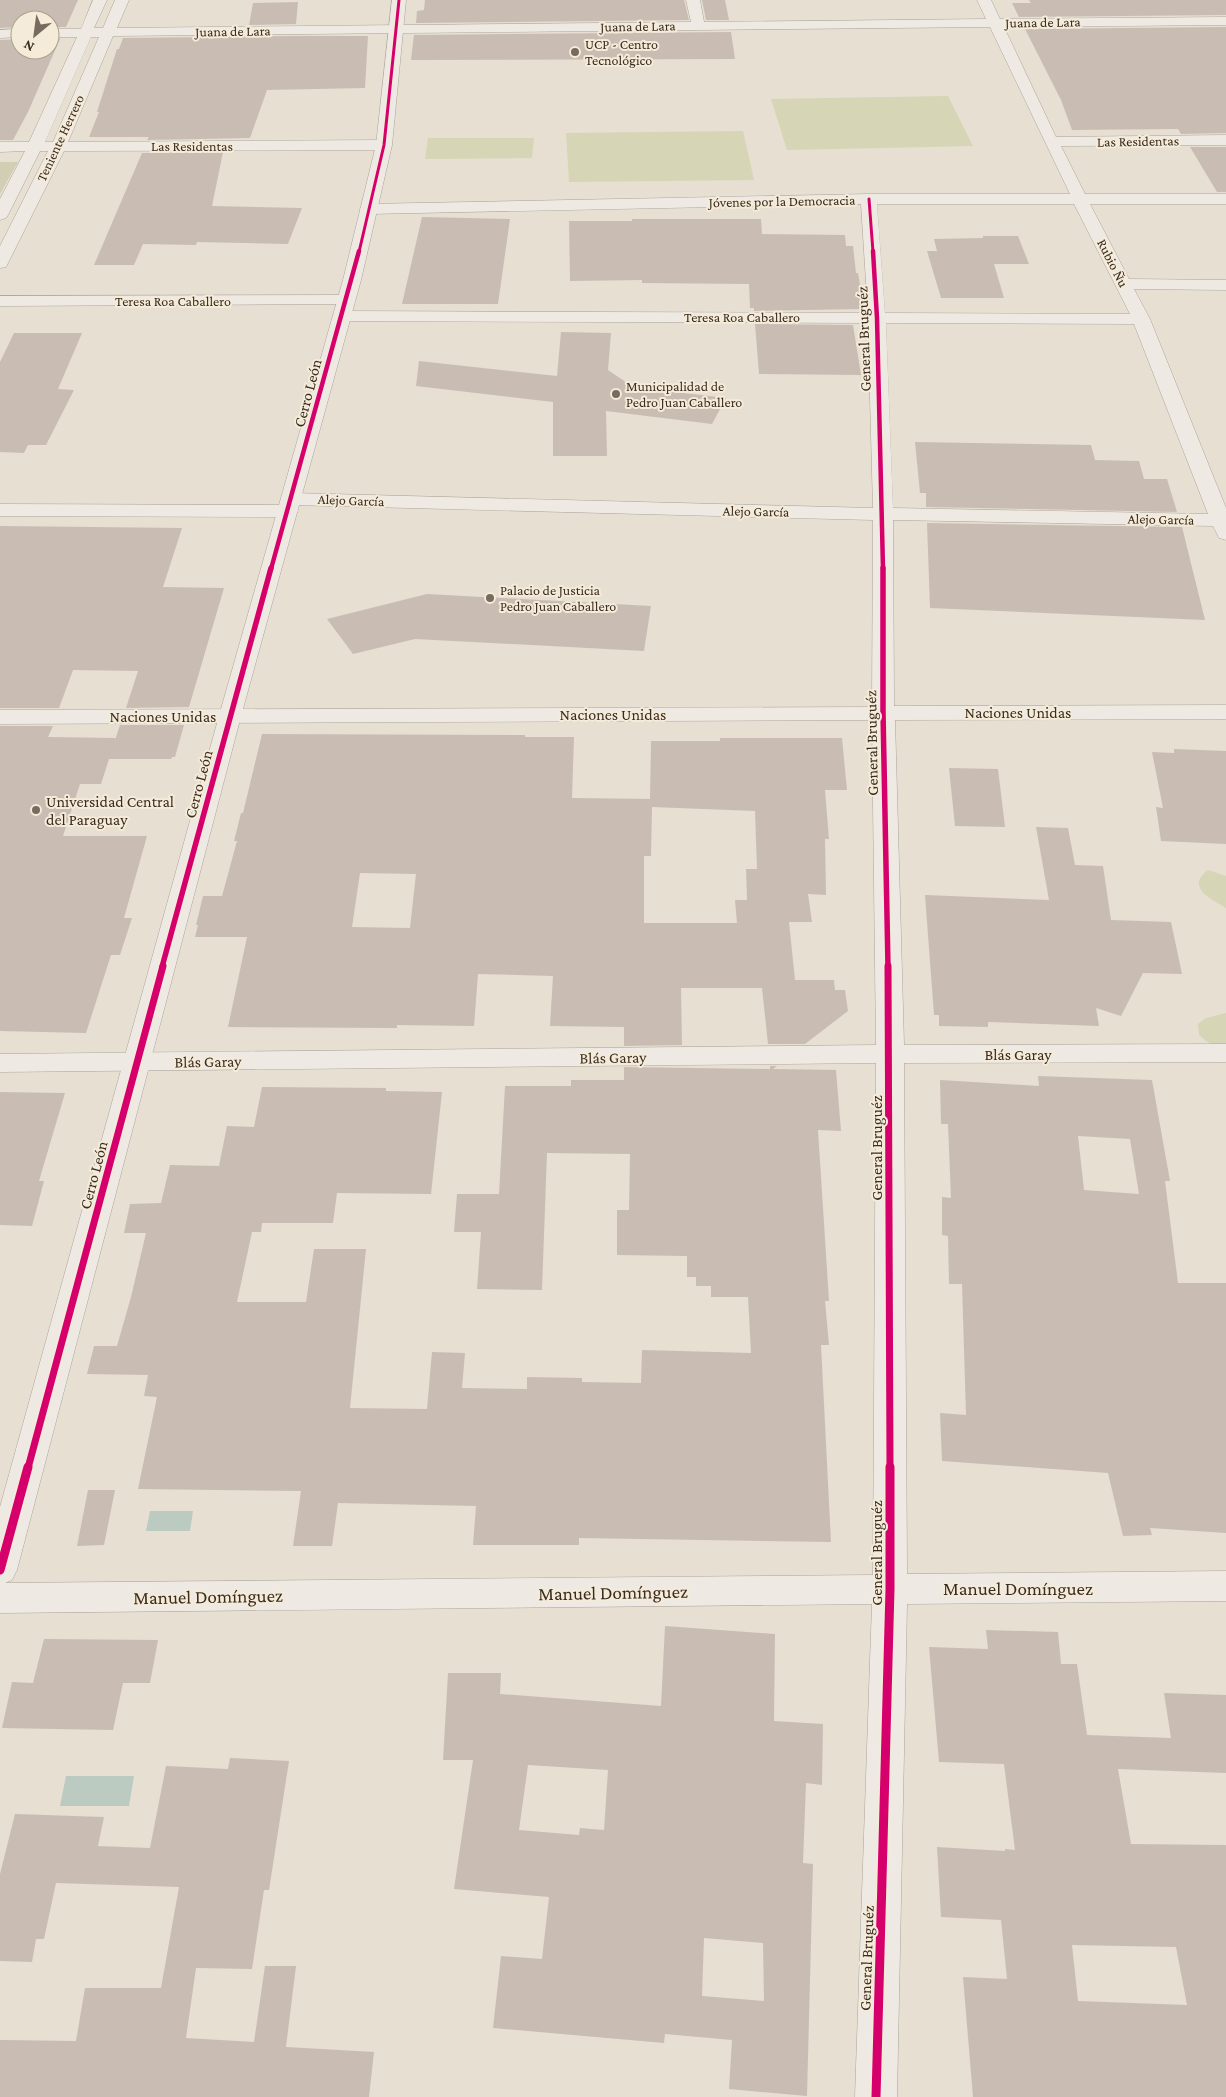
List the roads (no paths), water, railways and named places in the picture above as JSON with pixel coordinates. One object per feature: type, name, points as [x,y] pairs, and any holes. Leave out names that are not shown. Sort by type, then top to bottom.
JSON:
[{"type":"street","name":"Teniente Herrero","points":[[0,215],[35,147],[100,0]]},
{"type":"street","name":"Teniente Herrero","points":[[0,263],[58,147],[122,0]]},
{"type":"street","name":"Cerro León","points":[[0,1570],[230,716],[344,308],[384,144],[398,0]]},
{"type":"street","points":[[693,0],[698,26]]},
{"type":"street","name":"Rubio Ñu","points":[[984,0],[1051,142],[1141,319],[1222,519]]},
{"type":"street","name":"Juana de Lara","points":[[60,33],[396,28],[1226,21]]},
{"type":"street","name":"Teniente Herrero","points":[[62,87],[84,86]]},
{"type":"street","name":"Las Residentas","points":[[1051,142],[1226,140]]},
{"type":"street","name":"Las Residentas","points":[[0,147],[384,144]]},
{"type":"street","name":"Teniente Herrero","points":[[13,190],[36,190]]},
{"type":"street","name":"Jóvenes por la Democracia","points":[[368,209],[869,200],[1226,198]]},
{"type":"street","name":"General Bruguéz","points":[[869,200],[877,318],[883,514],[883,712],[890,1054],[890,1589],[876,2097]]},
{"type":"street","points":[[1123,284],[1226,285]]},
{"type":"street","name":"Teresa Roa Caballero","points":[[0,301],[877,318],[1141,319]]},
{"type":"street","name":"Alejo García","points":[[0,510],[290,505],[1222,519]]},
{"type":"street","name":"Naciones Unidas","points":[[0,717],[1226,712]]},
{"type":"street","name":"Blás Garay","points":[[0,1063],[890,1054],[1226,1053]]},
{"type":"street","name":"Manuel Domínguez","points":[[0,1598],[1226,1586]]},
{"type":"place","name":"UCP - Centro Tecnológico","points":[[575,52]]},
{"type":"place","name":"Municipalidad de Pedro Juan Caballero","points":[[616,394]]},
{"type":"place","name":"Palacio de Justicia Pedro Juan Caballero","points":[[490,598]]},
{"type":"place","name":"Universidad Central del Paraguay","points":[[36,810]]}]
